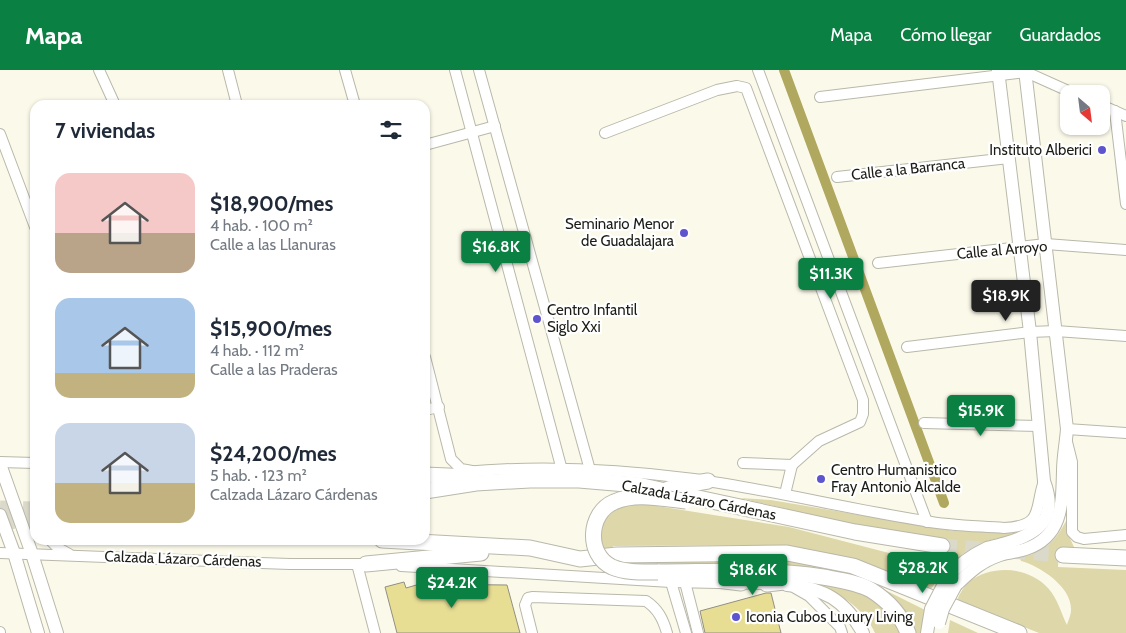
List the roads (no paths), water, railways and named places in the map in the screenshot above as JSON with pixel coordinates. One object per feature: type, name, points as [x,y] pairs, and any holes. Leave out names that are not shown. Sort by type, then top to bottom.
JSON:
[{"type":"highway","points":[[430,475],[530,480]]},
{"type":"highway","name":"Calzada Lázaro Cárdenas","points":[[430,490],[476,483],[530,480],[579,480],[638,484],[855,532],[942,546]]},
{"type":"highway","points":[[665,490],[708,481]]},
{"type":"highway","points":[[733,506],[643,497],[627,498],[613,502],[601,511],[595,524],[594,544],[598,555],[604,562],[613,567],[630,571],[769,571],[799,573],[845,580],[871,590],[890,605],[903,621],[908,633]]},
{"type":"highway","points":[[430,543],[530,548],[580,558],[617,555],[787,553],[853,566],[1019,633]]},
{"type":"highway","points":[[362,564],[530,548]]},
{"type":"highway","points":[[1063,555],[1126,558]]},
{"type":"highway","points":[[658,572],[740,583]]},
{"type":"highway","points":[[767,584],[797,580],[845,580]]},
{"type":"highway","points":[[972,615],[1001,633]]},
{"type":"main road","points":[[951,582],[1001,554],[1025,550],[1036,545],[1054,528],[1060,512],[1066,434],[1026,71]]},
{"type":"main road","points":[[933,628],[943,609],[955,569],[989,548],[1028,536],[1043,524],[1048,514],[1030,332],[999,73]]},
{"type":"main road","points":[[0,463],[57,633]]},
{"type":"main road","points":[[0,515],[14,553],[38,633]]},
{"type":"main road","points":[[767,584],[813,588],[829,595],[843,605],[856,619],[864,633]]},
{"type":"street","points":[[99,70],[113,100]]},
{"type":"street","points":[[228,70],[236,100]]},
{"type":"street","points":[[345,70],[354,100]]},
{"type":"street","points":[[455,70],[562,470]]},
{"type":"street","points":[[479,70],[590,470]]},
{"type":"street","points":[[758,70],[927,522]]},
{"type":"street","points":[[820,97],[1026,71],[1060,87]]},
{"type":"street","points":[[605,133],[717,90],[737,86],[746,88],[863,400],[863,414],[860,422],[819,440],[792,465],[785,494]]},
{"type":"street","points":[[1110,109],[1126,116]]},
{"type":"street","points":[[1115,111],[1126,204]]},
{"type":"street","points":[[430,144],[495,126]]},
{"type":"street","points":[[0,134],[30,214]]},
{"type":"street","name":"Calle a la Barranca","points":[[836,177],[1009,158]]},
{"type":"street","name":"Calle al Arroyo","points":[[878,263],[1046,244],[1126,250]]},
{"type":"street","points":[[907,346],[1030,332],[1126,336]]},
{"type":"street","points":[[430,375],[451,459],[461,469],[472,471]]},
{"type":"street","points":[[430,409],[439,407]]},
{"type":"street","points":[[924,423],[1039,426]]},
{"type":"street","points":[[1126,433],[1066,434],[1072,462],[1072,532],[1084,539],[1126,535]]},
{"type":"street","points":[[0,463],[30,463]]},
{"type":"street","points":[[743,463],[792,465]]},
{"type":"street","points":[[430,475],[472,471],[562,470],[646,474],[708,481],[785,494],[927,522],[1004,528],[1016,528],[1032,520],[1038,510],[1041,491],[1046,486]]},
{"type":"street","points":[[55,545],[70,555]]},
{"type":"street","name":"Calzada Lázaro Cárdenas","points":[[0,553],[290,564],[362,564],[671,582],[767,584]]},
{"type":"street","points":[[362,564],[375,633]]},
{"type":"street","points":[[671,582],[686,633]]},
{"type":"street","points":[[685,582],[698,633]]},
{"type":"street","points":[[790,585],[809,596],[840,627],[842,633]]},
{"type":"street","points":[[532,633],[525,605],[528,598],[532,597],[646,601],[660,615],[667,633]]},
{"type":"waterway","points":[[784,70],[944,503]]},
{"type":"tunnel","points":[[0,508],[30,509]]},
{"type":"tunnel","points":[[0,521],[30,522]]},
{"type":"tunnel","points":[[942,546],[1063,555]]},
{"type":"place","name":"Instituto Alberici","points":[[1102,150]]},
{"type":"place","name":"Seminario Menor de Guadalajara","points":[[684,233]]},
{"type":"place","name":"Centro Infantil Siglo Xxi","points":[[537,319]]},
{"type":"place","name":"Centro Humanistico Fray Antonio Alcalde","points":[[821,479]]},
{"type":"place","name":"Iconia Cubos Luxury Living","points":[[736,617]]}]
